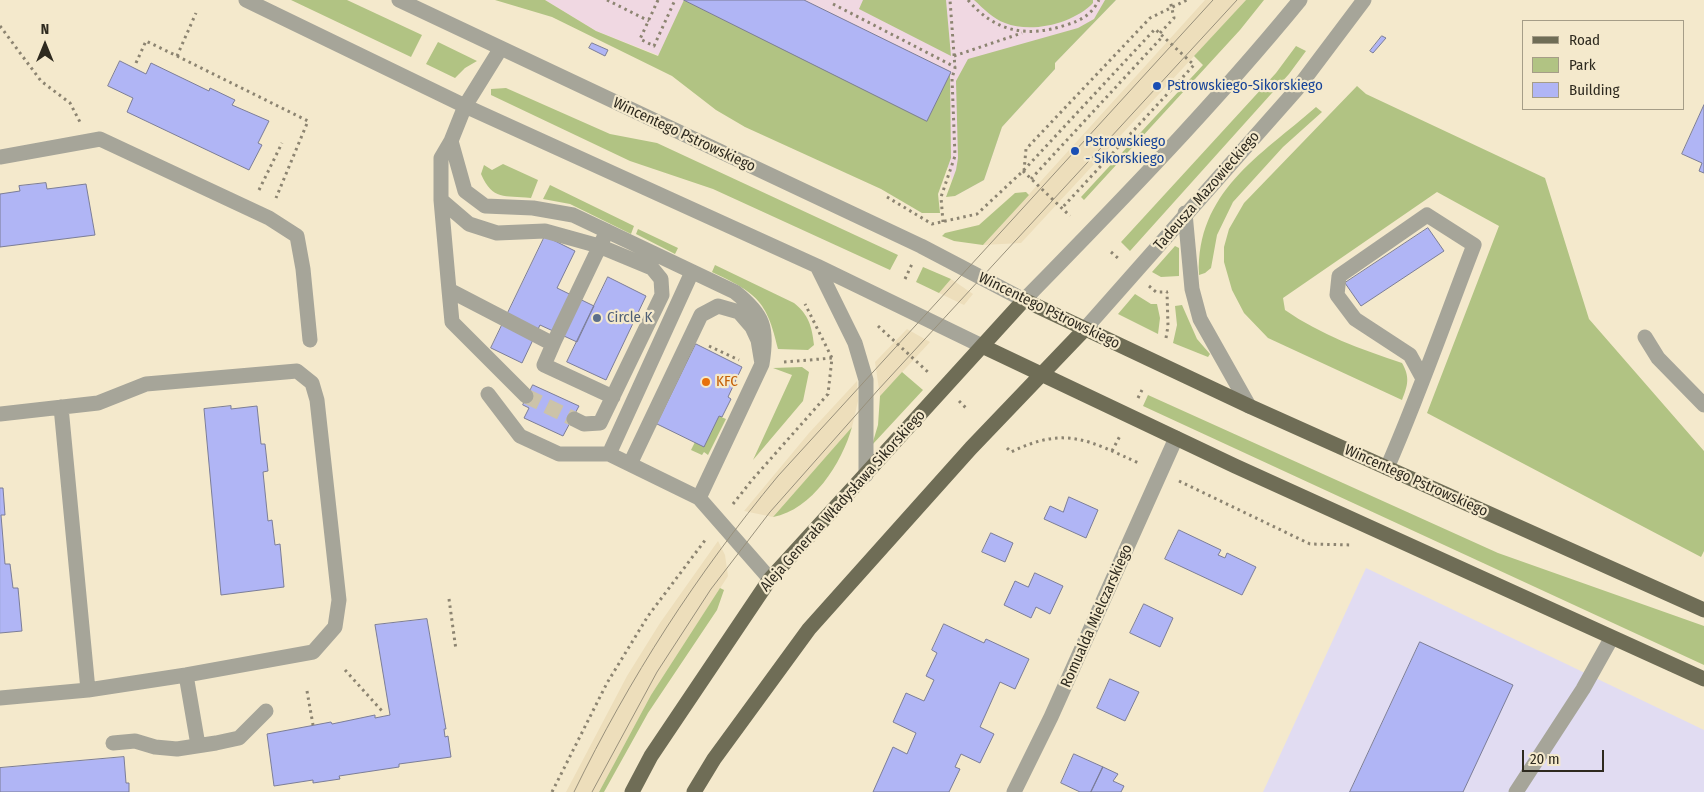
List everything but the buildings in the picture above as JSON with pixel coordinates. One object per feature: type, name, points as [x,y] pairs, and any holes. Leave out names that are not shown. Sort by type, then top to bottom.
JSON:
[{"type":"main road","name":"Wincentego Pstrowskiego","points":[[1024,300],[1084,330],[1249,406],[1704,610]]},
{"type":"main road","name":"Aleja Generała Władysława Sikorskiego","points":[[632,792],[651,756],[770,579],[1024,300]]},
{"type":"main road","name":"Tadeusza Mazowieckiego","points":[[1041,374],[1084,330]]},
{"type":"main road","points":[[982,346],[1611,639],[1704,679]]},
{"type":"main road","points":[[694,792],[714,759],[808,629],[971,448],[1041,374]]},
{"type":"street","points":[[246,0],[465,106],[817,266],[982,346]]},
{"type":"street","points":[[1024,300],[1109,214],[1238,74],[1300,0]]},
{"type":"street","name":"Tadeusza Mazowieckiego","points":[[1084,330],[1297,88],[1364,0]]},
{"type":"street","name":"Wincentego Pstrowskiego","points":[[404,1],[921,246],[1024,300]]},
{"type":"street","points":[[502,48],[465,106],[451,141],[441,158],[441,200],[452,322],[526,396]]},
{"type":"street","points":[[0,157],[100,139],[270,218],[297,236],[303,269],[310,340]]},
{"type":"street","points":[[451,141],[465,191],[485,206],[533,208],[573,215],[735,292],[752,306],[762,321],[769,364],[698,498]]},
{"type":"street","points":[[441,200],[469,224],[497,233],[545,231],[599,246],[652,268],[680,301]]},
{"type":"street","points":[[1185,214],[1192,289],[1200,319],[1249,406]]},
{"type":"street","points":[[1388,468],[1411,413],[1422,377],[1474,246],[1427,215],[1339,276],[1337,295],[1355,319],[1410,355],[1422,377]]},
{"type":"street","points":[[607,231],[544,365],[613,397]]},
{"type":"street","points":[[817,266],[855,343],[866,380],[866,475]]},
{"type":"street","points":[[609,454],[692,272]]},
{"type":"street","points":[[600,423],[662,295],[661,279]]},
{"type":"street","points":[[449,290],[553,344],[554,342]]},
{"type":"street","points":[[630,464],[702,314],[718,306],[740,312],[752,327],[769,364]]},
{"type":"street","points":[[1645,336],[1658,358],[1704,405]]},
{"type":"street","points":[[0,414],[98,403],[146,384],[297,371],[312,383],[317,400],[339,600],[335,626],[313,652],[186,676],[88,690],[0,698]]},
{"type":"street","points":[[488,394],[520,436],[560,454],[609,454],[698,498],[770,579]]},
{"type":"street","points":[[61,407],[88,690]]},
{"type":"street","points":[[574,419],[584,424],[600,423],[641,442]]},
{"type":"street","name":"Romualda Mielczarskiego","points":[[1014,792],[1055,708],[1176,438]]},
{"type":"street","points":[[1516,792],[1583,689],[1611,639]]},
{"type":"street","points":[[186,676],[198,746]]},
{"type":"street","points":[[112,743],[135,741],[155,747],[177,749],[239,738],[266,711]]},
{"type":"path","points":[[607,0],[649,21]]},
{"type":"path","points":[[658,0],[640,39],[654,46],[676,0]]},
{"type":"path","points":[[943,222],[941,197],[955,156],[952,78],[955,68],[950,0]]},
{"type":"path","points":[[968,0],[980,13],[997,24],[1023,33]]},
{"type":"path","points":[[954,56],[1023,33],[1040,32],[1080,20],[1092,12],[1099,0]]},
{"type":"path","points":[[1160,33],[1174,18],[1170,0]]},
{"type":"path","points":[[1070,216],[1024,171],[1026,149],[1150,18],[1187,0]]},
{"type":"path","points":[[833,4],[955,68]]},
{"type":"path","points":[[177,56],[196,13]]},
{"type":"path","points":[[0,26],[41,81],[70,103],[82,125],[86,142]]},
{"type":"path","points":[[887,197],[932,224],[977,214],[1024,171],[1155,29],[1194,65],[1062,208]]},
{"type":"path","points":[[1031,179],[1163,36]]},
{"type":"path","points":[[136,63],[146,41],[308,121],[280,185]]},
{"type":"path","points":[[250,208],[282,144]]},
{"type":"path","points":[[1111,252],[1119,260]]},
{"type":"path","points":[[905,279],[914,260]]},
{"type":"path","points":[[1142,282],[1156,292],[1175,291]]},
{"type":"path","points":[[1166,338],[1168,326],[1167,292]]},
{"type":"path","points":[[552,792],[607,683],[648,616],[752,480],[828,394],[832,358],[805,304]]},
{"type":"path","points":[[878,326],[936,379]]},
{"type":"path","points":[[690,337],[743,361]]},
{"type":"path","points":[[769,364],[832,358]]},
{"type":"path","points":[[959,401],[967,409]]},
{"type":"path","points":[[1112,451],[1123,430]]},
{"type":"path","points":[[1332,544],[1353,545]]},
{"type":"path","points":[[449,599],[456,650]]},
{"type":"path","points":[[345,670],[382,711]]},
{"type":"path","points":[[307,692],[313,725]]},
{"type":"shaded area","points":[[545,0],[1116,0],[1055,63],[1055,69],[1002,127],[984,180],[955,196],[949,168],[596,31]]},
{"type":"shaded area","points":[[1205,0],[1246,0],[1021,243],[983,245]]},
{"type":"shaded area","points":[[951,279],[973,294],[964,305],[939,293]]},
{"type":"shaded area","points":[[907,329],[930,342],[880,396],[875,362]]},
{"type":"shaded area","points":[[857,381],[858,401],[852,427],[773,517],[744,511],[809,433]]},
{"type":"shaded area","points":[[718,541],[725,555],[728,576],[651,695],[599,792],[566,792],[627,676],[660,623]]},
{"type":"shaded area","points":[[1366,568],[1704,730],[1704,792],[1263,792]]},
{"type":"green space","points":[[291,0],[347,0],[422,35],[411,57]]},
{"type":"green space","points":[[495,0],[545,0],[596,31],[658,56],[684,0],[927,120],[950,74],[951,158],[938,194],[940,213],[922,213],[881,189],[745,127],[716,110],[672,76],[552,17]]},
{"type":"green space","points":[[863,0],[946,0],[951,56],[859,9]]},
{"type":"green space","points":[[974,0],[1093,0],[1093,3],[1085,10],[1064,21],[1040,27],[1027,27],[1016,26],[996,19]]},
{"type":"green space","points":[[1105,0],[1116,0],[1055,63],[1055,69],[1002,127],[984,180],[955,196],[946,197],[956,170],[958,158],[956,81],[968,59],[1078,28],[1094,19]]},
{"type":"green space","points":[[1246,0],[1264,0],[1240,30],[1084,200],[1081,197],[1203,65],[1194,56]]},
{"type":"green space","points":[[438,42],[477,61],[465,68],[455,78],[426,64]]},
{"type":"green space","points":[[1296,46],[1306,51],[1289,74],[1130,251],[1121,242],[1276,73]]},
{"type":"green space","points":[[1357,86],[1366,94],[1545,178],[1589,319],[1704,451],[1704,551],[1701,557],[1427,413],[1499,226],[1437,192],[1283,298],[1285,310],[1313,327],[1356,347],[1402,363],[1407,381],[1402,400],[1268,338],[1244,313],[1232,290],[1224,262],[1224,247],[1229,229],[1244,203]]},
{"type":"green space","points":[[506,88],[610,134],[657,143],[898,255],[890,270],[713,189],[630,161],[491,95],[491,89]]},
{"type":"green space","points":[[1316,107],[1322,112],[1283,147],[1233,202],[1217,235],[1211,268],[1199,275],[1201,246],[1208,221],[1220,198],[1235,178]]},
{"type":"green space","points":[[503,164],[538,180],[531,198],[500,195],[490,189],[485,183],[481,174],[484,165],[492,170]]},
{"type":"green space","points":[[550,185],[634,226],[631,234],[570,204],[543,199]]},
{"type":"green space","points":[[1026,192],[1029,195],[983,245],[954,241],[942,236],[945,233],[979,225],[1015,193]]},
{"type":"green space","points":[[638,229],[678,248],[675,254],[636,234]]},
{"type":"green space","points":[[1175,246],[1179,248],[1179,276],[1161,277],[1152,272]]},
{"type":"green space","points":[[715,265],[794,303],[809,322],[814,345],[808,350],[778,349],[774,332],[764,309],[749,293],[712,272]]},
{"type":"green space","points":[[923,267],[951,279],[939,293],[916,282]]},
{"type":"green space","points":[[1135,294],[1151,304],[1157,304],[1160,318],[1158,334],[1118,314]]},
{"type":"green space","points":[[1182,305],[1197,339],[1210,354],[1208,357],[1173,343],[1177,325],[1175,306]]},
{"type":"green space","points":[[802,367],[809,372],[803,401],[753,460],[792,375],[773,368]]},
{"type":"green space","points":[[902,372],[923,390],[872,445],[878,425],[880,396]]},
{"type":"green space","points":[[1148,395],[1498,553],[1704,626],[1704,665],[1143,406]]},
{"type":"green space","points":[[719,416],[726,419],[708,455],[704,452],[702,455],[691,450],[695,442]]},
{"type":"green space","points":[[852,427],[841,455],[823,483],[800,505],[787,513],[773,517]]},
{"type":"green space","points":[[720,588],[724,590],[717,610],[648,713],[604,792],[599,792],[651,695]]},
{"type":"tunnel","points":[[526,396],[574,419]]},
{"type":"tram line","points":[[574,792],[595,749],[666,628],[719,551],[748,513],[778,476],[1213,0]]},
{"type":"tram line","points":[[592,792],[657,672],[711,589],[770,512],[878,390],[1237,0]]},
{"type":"place","name":"Pstrowskiego-Sikorskiego","points":[[1157,86]]},
{"type":"place","name":"Pstrowskiego - Sikorskiego","points":[[1075,151]]},
{"type":"place","name":"Circle K","points":[[597,318]]},
{"type":"place","name":"KFC","points":[[706,382]]}]
